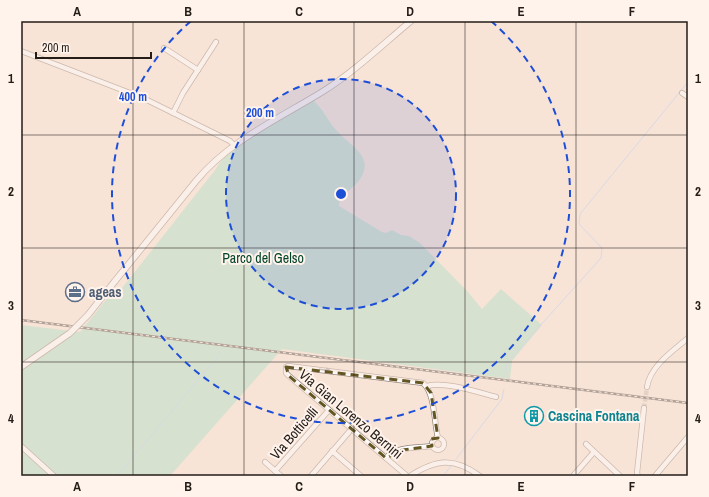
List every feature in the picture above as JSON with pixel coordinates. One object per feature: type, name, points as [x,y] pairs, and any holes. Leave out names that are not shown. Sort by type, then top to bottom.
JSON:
[{"type":"street","points":[[21,367],[70,333],[88,315],[205,170],[237,143],[343,78],[411,21]]},
{"type":"street","points":[[173,113],[183,93],[216,42]]},
{"type":"street","points":[[164,48],[198,70]]},
{"type":"street","points":[[21,51],[143,98],[230,141],[237,143]]},
{"type":"street","points":[[682,93],[688,97]]},
{"type":"street","points":[[647,387],[649,377],[656,367],[688,338]]},
{"type":"street","name":"Via Gian Lorenzo Bernini","points":[[408,476],[289,376],[286,373],[286,367],[288,366],[423,383],[427,386]]},
{"type":"street","points":[[438,438],[431,393],[427,386],[433,384],[454,387],[496,397]]},
{"type":"street","points":[[638,476],[637,473],[644,408]]},
{"type":"street","name":"Via Botticelli","points":[[275,471],[329,410]]},
{"type":"street","points":[[312,476],[349,432]]},
{"type":"street","points":[[655,476],[688,437]]},
{"type":"street","points":[[386,458],[391,453],[402,450],[432,446],[437,450],[443,449],[445,445],[444,440],[438,438],[433,440],[432,446]]},
{"type":"street","points":[[586,444],[620,476]]},
{"type":"street","points":[[21,446],[54,476]]},
{"type":"street","points":[[332,451],[361,476]]},
{"type":"street","points":[[573,476],[594,452]]},
{"type":"street","points":[[265,462],[281,476]]},
{"type":"street","points":[[408,476],[426,467],[444,462],[459,464],[472,470],[480,476]]},
{"type":"highlighted area","points":[[286,367],[423,383],[431,393],[438,438],[431,439],[432,446],[402,450],[386,458],[289,376]]},
{"type":"green space","name":"Parco del Gelso","points":[[314,101],[323,111],[336,130],[360,153],[365,166],[358,182],[343,196],[339,206],[382,232],[386,233],[392,230],[401,235],[409,236],[420,243],[468,292],[482,309],[501,289],[542,325],[512,361],[510,379],[282,349],[170,476],[21,476],[21,325],[80,332],[109,296],[115,297],[222,160],[259,131]]},
{"type":"waterway","points":[[506,373],[506,365],[512,357],[601,258],[602,248],[579,224],[580,214],[688,82]]},
{"type":"waterway","points":[[140,449],[220,354]]},
{"type":"waterway","points":[[456,459],[502,399],[504,389]]},
{"type":"waterway","points":[[117,476],[138,451]]},
{"type":"waterway","points":[[443,476],[451,466]]},
{"type":"tunnel","points":[[644,408],[647,387]]},
{"type":"railway","points":[[21,320],[688,403]]},
{"type":"place","name":"ageas","points":[[75,292]]},
{"type":"place","name":"Cascina Fontana","points":[[534,416]]}]
